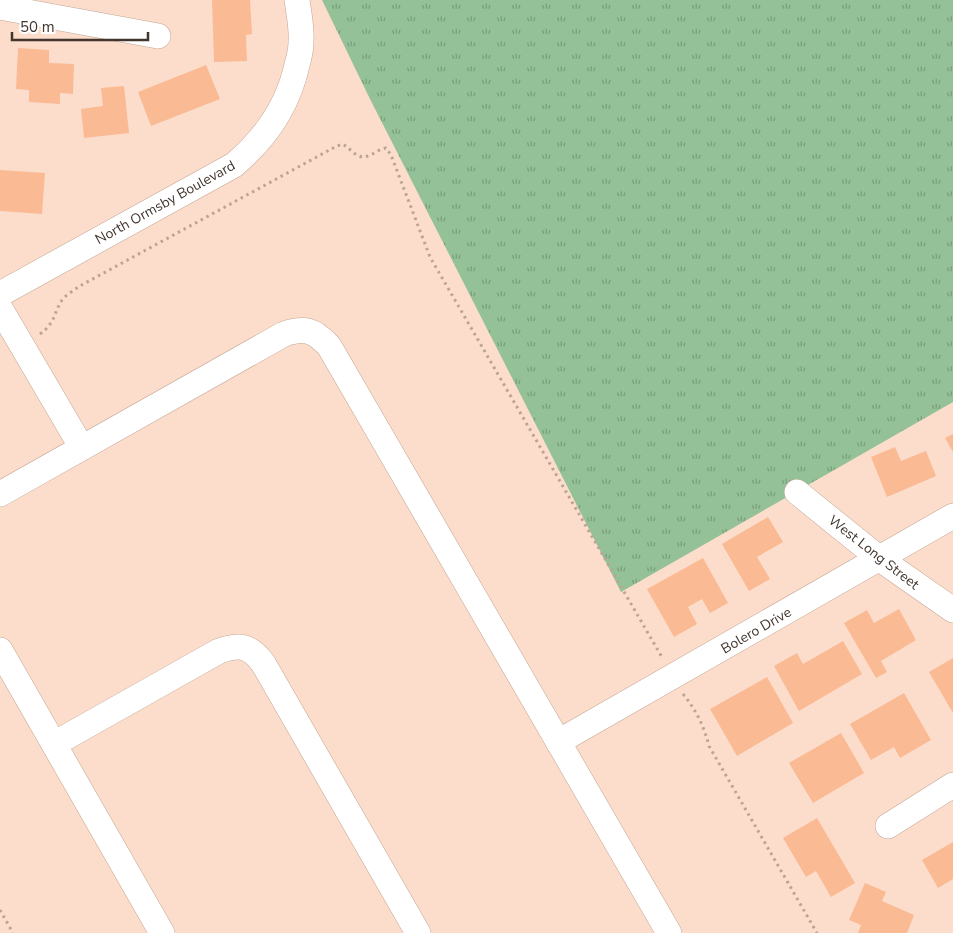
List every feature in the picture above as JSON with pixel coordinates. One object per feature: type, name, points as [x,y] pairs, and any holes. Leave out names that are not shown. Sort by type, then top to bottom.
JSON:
[{"type":"street","name":"North Ormsby Boulevard","points":[[0,294],[234,165],[245,156],[269,130],[282,111],[294,81],[301,45],[301,24],[297,0]]},
{"type":"street","points":[[0,7],[158,36]]},
{"type":"street","points":[[0,308],[82,448]]},
{"type":"street","points":[[0,494],[284,334],[293,331],[312,332],[329,346],[669,933]]},
{"type":"street","name":"West Long Street","points":[[797,492],[880,559],[953,610]]},
{"type":"street","name":"Bolero Drive","points":[[558,742],[953,516]]},
{"type":"street","points":[[54,744],[219,651],[240,646],[250,649],[263,663],[418,933]]},
{"type":"street","points":[[0,650],[162,933]]},
{"type":"street","points":[[888,826],[953,785]]},
{"type":"path","points":[[40,334],[48,328],[54,319],[62,300],[78,288],[335,147],[342,144],[349,147],[359,156],[365,157],[386,148],[391,155],[430,256],[664,661]]},
{"type":"path","points":[[682,692],[698,716],[709,746],[817,933]]},
{"type":"path","points":[[0,910],[13,933]]},
{"type":"green space","points":[[322,0],[953,0],[953,402],[621,592],[370,99]]},
{"type":"building","points":[[212,0],[250,0],[252,34],[246,35],[247,61],[214,62]]},
{"type":"building","points":[[18,48],[49,50],[49,63],[74,64],[73,94],[60,93],[60,104],[29,102],[29,90],[16,89]]},
{"type":"building","points":[[206,65],[220,99],[151,126],[138,92]]},
{"type":"building","points":[[124,86],[129,133],[84,138],[81,109],[103,106],[101,88]]},
{"type":"building","points":[[0,170],[45,173],[42,214],[0,211]]},
{"type":"building","points":[[953,434],[953,452],[945,438]]},
{"type":"building","points":[[895,447],[901,461],[926,451],[936,476],[887,497],[871,457]]},
{"type":"building","points":[[768,517],[783,542],[757,557],[770,579],[749,591],[722,544]]},
{"type":"building","points":[[703,558],[728,603],[710,613],[702,599],[688,607],[697,624],[674,637],[647,589]]},
{"type":"building","points":[[899,609],[916,640],[881,661],[887,672],[876,678],[844,623],[867,610],[874,623]]},
{"type":"building","points":[[843,641],[862,674],[799,711],[774,666],[797,653],[803,664]]},
{"type":"building","points":[[953,658],[953,713],[929,672]]},
{"type":"building","points":[[767,677],[793,723],[737,756],[710,709]]},
{"type":"building","points":[[904,693],[931,740],[900,758],[894,747],[871,760],[850,724]]},
{"type":"building","points":[[841,733],[864,773],[813,803],[789,763]]},
{"type":"building","points":[[817,818],[855,883],[831,897],[816,871],[806,877],[783,838]]},
{"type":"building","points":[[953,842],[953,879],[938,888],[922,860]]},
{"type":"building","points":[[865,883],[886,892],[882,901],[914,915],[907,933],[858,933],[861,925],[849,920]]}]
